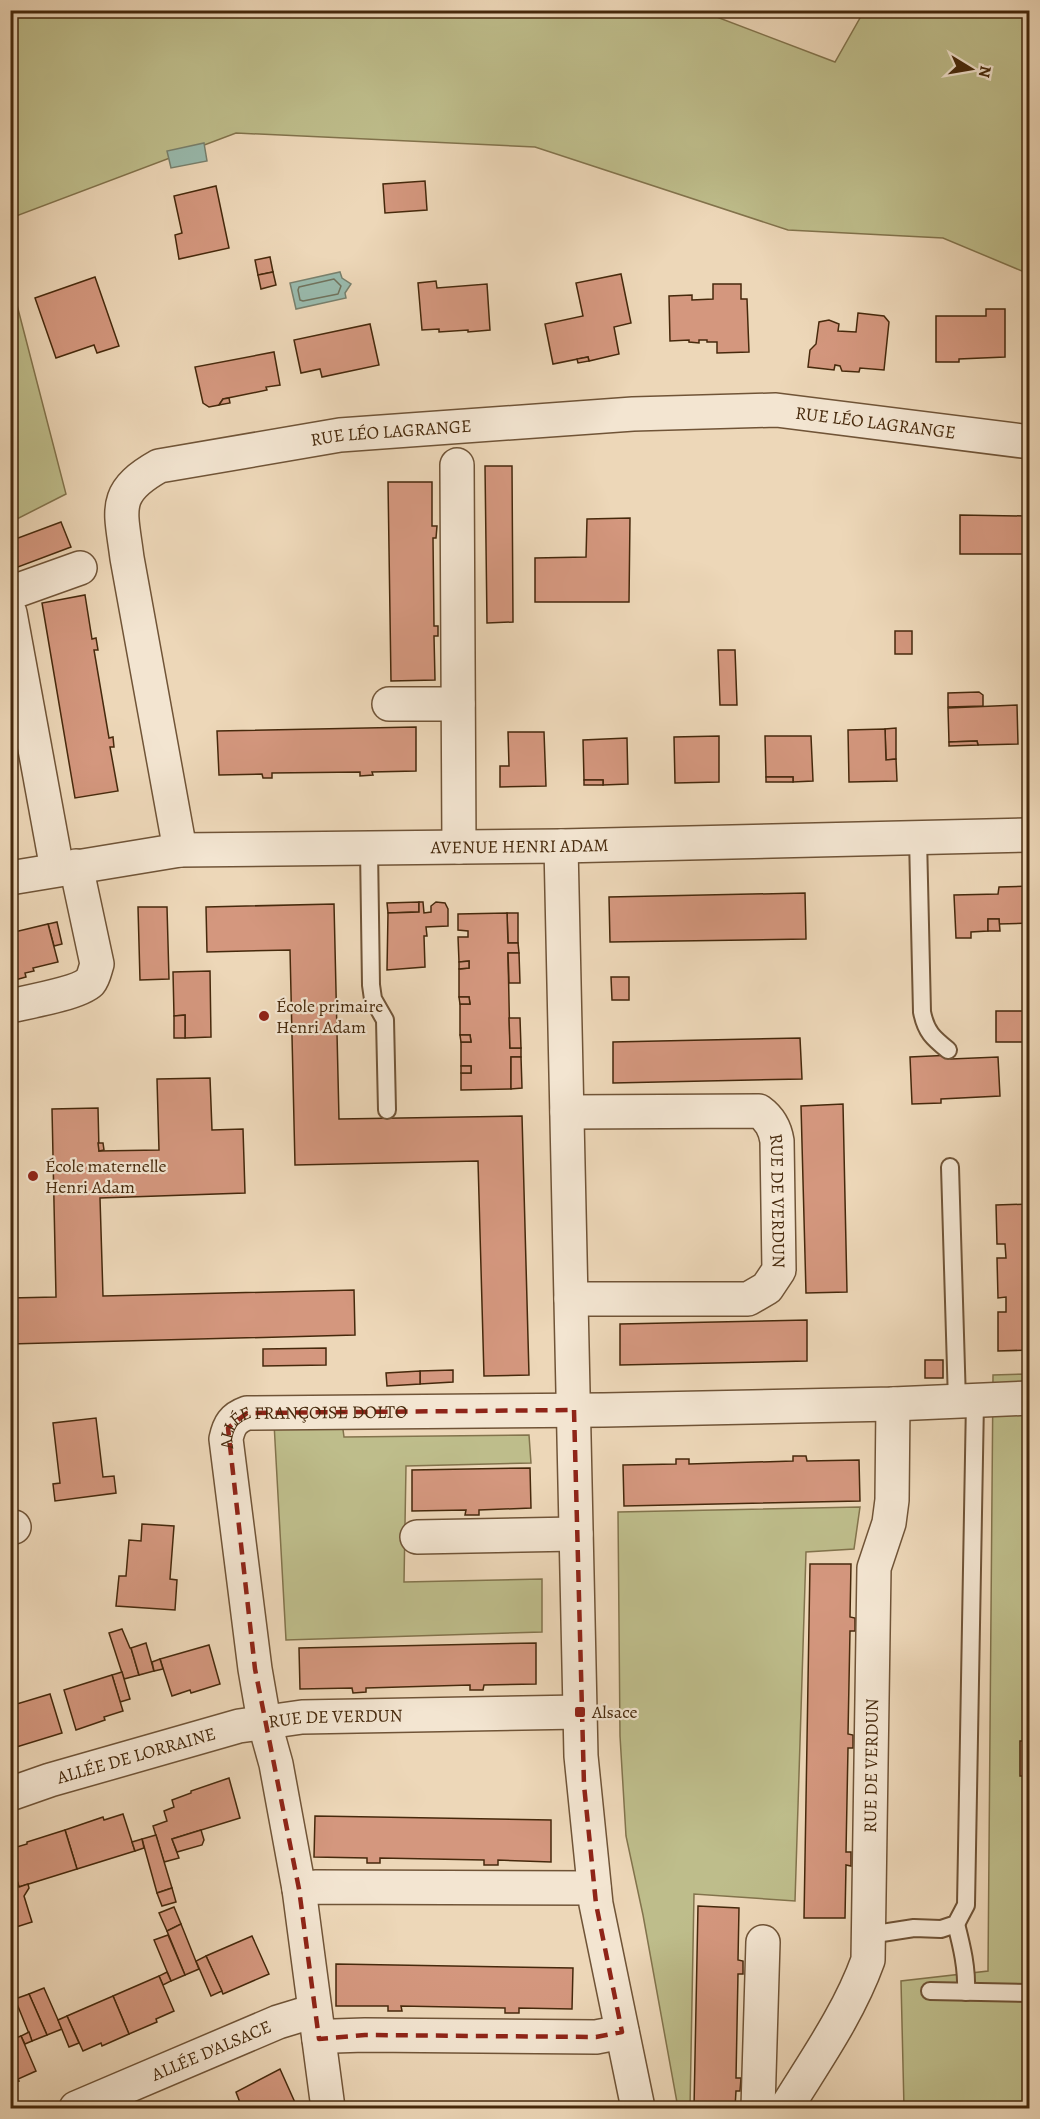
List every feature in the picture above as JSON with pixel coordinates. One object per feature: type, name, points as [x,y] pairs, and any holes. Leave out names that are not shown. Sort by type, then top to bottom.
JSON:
[{"type":"street","name":"RUE LÉO LAGRANGE","points":[[180,850],[127,558],[121,504],[127,490],[159,466],[340,435],[633,414],[776,410],[1029,442]]},
{"type":"street","points":[[456,465],[459,847]]},
{"type":"street","points":[[10,1006],[74,990],[90,982],[97,964],[78,880],[67,867],[21,737],[11,612],[80,568]]},
{"type":"street","points":[[389,705],[458,704]]},
{"type":"street","name":"AVENUE HENRI ADAM","points":[[10,878],[180,850],[561,846],[1029,835]]},
{"type":"street","points":[[561,846],[581,1756],[594,1888],[638,2109]]},
{"type":"street","name":"RUE DE VERDUN","points":[[567,1112],[759,1111],[767,1116],[775,1129],[777,1153],[779,1270],[767,1288],[748,1299],[571,1299]]},
{"type":"street","points":[[574,1410],[892,1404],[1029,1398]]},
{"type":"street","name":"RUE DE VERDUN","points":[[786,2109],[861,1980],[868,1960],[874,1568],[889,1523],[892,1404]]},
{"type":"street","name":"ALLÉE FRANÇOISE DOLTO","points":[[264,1721],[255,1669],[226,1439],[228,1428],[236,1417],[247,1413],[574,1410]]},
{"type":"street","points":[[417,1537],[576,1534]]},
{"type":"street","name":"RUE DE VERDUN","points":[[328,2109],[299,1889],[276,1764],[264,1721],[302,1717],[580,1712]]},
{"type":"street","name":"ALLÉE DE LORRAINE","points":[[10,1794],[50,1780],[227,1729],[264,1721]]},
{"type":"street","points":[[299,1889],[317,1887],[594,1888]]},
{"type":"street","points":[[758,2109],[763,1942]]},
{"type":"street","name":"ALLÉE D'ALSACE","points":[[76,2109],[278,2022],[301,2015],[317,2026]]},
{"type":"street","points":[[317,2026],[334,2036],[596,2037],[622,2032]]},
{"type":"lane","points":[[918,838],[922,1012],[925,1027],[934,1039],[948,1050]]},
{"type":"lane","points":[[369,849],[371,985],[373,999],[385,1020],[387,1110]]},
{"type":"lane","points":[[950,1167],[966,1401],[966,1905],[956,1924],[964,1952],[967,1974],[966,1992]]},
{"type":"lane","points":[[869,1935],[914,1928],[941,1929],[956,1924]]},
{"type":"lane","points":[[930,1991],[1029,1993]]},
{"type":"highlighted area","points":[[574,1410],[584,1785],[596,1904],[622,2032],[596,2037],[365,2035],[319,2039],[299,1889],[255,1669],[228,1428],[247,1413]]},
{"type":"shaded area","points":[[11,11],[701,11],[835,62],[864,11],[1029,11],[1029,274],[943,238],[788,230],[535,147],[236,133],[11,218]]},
{"type":"shaded area","points":[[10,278],[66,494],[11,522],[10,522]]},
{"type":"shaded area","points":[[1029,1374],[1029,2108],[904,2108],[901,1981],[988,1971],[993,1375]]},
{"type":"shaded area","points":[[342,1422],[344,1437],[529,1435],[531,1463],[406,1466],[404,1582],[542,1579],[542,1632],[286,1640],[274,1423]]},
{"type":"shaded area","points":[[860,1507],[854,1549],[806,1552],[795,1901],[694,1894],[690,2108],[678,2108],[643,1915],[626,1836],[620,1736],[618,1512]]},
{"type":"water","points":[[204,143],[207,161],[171,168],[167,151]]},
{"type":"water","points":[[340,272],[342,278],[351,284],[345,293],[346,298],[296,309],[290,283]]},
{"type":"building","points":[[425,181],[427,210],[385,213],[383,184]]},
{"type":"building","points":[[216,186],[229,248],[179,259],[175,235],[182,233],[174,196]]},
{"type":"building","points":[[270,257],[273,272],[258,275],[255,260]]},
{"type":"building","points":[[273,272],[276,285],[261,289],[258,275]]},
{"type":"building","points":[[621,274],[631,323],[614,327],[619,354],[589,361],[588,357],[553,364],[545,324],[583,316],[576,283]]},
{"type":"building","points":[[95,277],[119,346],[97,353],[94,345],[56,358],[35,298]]},
{"type":"building","points":[[436,281],[437,288],[487,284],[490,330],[439,332],[439,329],[422,330],[418,283]]},
{"type":"building","points":[[713,284],[741,284],[741,299],[747,299],[749,352],[717,353],[717,342],[707,342],[707,340],[699,340],[699,343],[689,342],[689,340],[670,341],[669,296],[692,295],[692,300],[713,299]]},
{"type":"building","points":[[986,309],[1005,309],[1005,357],[936,362],[936,316],[986,316]]},
{"type":"building","points":[[858,313],[884,316],[889,322],[884,370],[860,368],[859,372],[842,371],[840,366],[835,365],[834,370],[808,367],[810,350],[816,344],[819,322],[829,320],[839,324],[838,331],[856,332]]},
{"type":"building","points":[[370,324],[379,365],[322,377],[320,369],[301,373],[294,340]]},
{"type":"building","points":[[274,352],[280,385],[223,399],[219,405],[209,407],[203,403],[195,367]]},
{"type":"building","points":[[588,357],[589,361],[578,363],[577,359]]},
{"type":"building","points":[[229,398],[230,403],[219,405],[223,399]]},
{"type":"building","points":[[485,466],[512,466],[513,622],[487,623]]},
{"type":"building","points":[[388,482],[432,482],[432,526],[437,526],[436,538],[433,538],[434,626],[438,626],[438,636],[434,636],[435,680],[391,681]]},
{"type":"building","points":[[1025,512],[1030,512],[1030,554],[960,554],[960,515],[1026,516]]},
{"type":"building","points":[[630,518],[629,602],[535,602],[535,558],[586,557],[587,519]]},
{"type":"building","points":[[61,522],[71,547],[10,570],[10,541]]},
{"type":"building","points":[[85,595],[92,639],[96,638],[98,650],[94,650],[109,738],[113,737],[114,747],[110,747],[118,791],[75,798],[42,603]]},
{"type":"building","points":[[895,631],[912,631],[912,654],[895,654]]},
{"type":"building","points":[[718,650],[735,650],[737,705],[720,705]]},
{"type":"building","points":[[979,692],[983,695],[983,706],[948,707],[948,693]]},
{"type":"building","points":[[1017,705],[1018,744],[978,745],[977,741],[949,742],[948,708]]},
{"type":"building","points":[[416,727],[416,771],[372,772],[373,775],[360,776],[360,772],[272,773],[272,778],[263,778],[262,774],[219,775],[217,731]]},
{"type":"building","points":[[896,728],[896,759],[886,760],[885,729]]},
{"type":"building","points":[[885,729],[886,760],[896,759],[897,781],[849,782],[848,730]]},
{"type":"building","points":[[508,732],[544,732],[546,786],[500,787],[500,766],[509,766]]},
{"type":"building","points":[[719,736],[719,782],[675,783],[674,737]]},
{"type":"building","points":[[765,736],[811,736],[813,781],[793,782],[793,777],[766,777]]},
{"type":"building","points":[[627,738],[628,784],[603,785],[603,780],[584,780],[583,740]]},
{"type":"building","points":[[977,741],[978,745],[949,746],[949,742]]},
{"type":"building","points":[[766,777],[793,777],[793,782],[766,782]]},
{"type":"building","points":[[584,780],[603,780],[603,785],[584,785]]},
{"type":"building","points":[[1030,886],[1030,923],[999,924],[999,919],[988,919],[988,931],[971,932],[971,938],[956,938],[954,895],[998,894],[999,887]]},
{"type":"building","points":[[805,893],[806,939],[610,942],[609,897]]},
{"type":"building","points":[[419,902],[419,912],[388,913],[387,903]]},
{"type":"building","points":[[419,902],[423,902],[424,913],[431,912],[431,906],[436,902],[445,903],[448,909],[448,926],[426,927],[425,967],[387,970],[388,913],[419,912]]},
{"type":"building","points":[[334,904],[339,1119],[522,1116],[529,1375],[484,1376],[478,1161],[295,1165],[290,950],[207,952],[206,907]]},
{"type":"building","points":[[138,907],[167,907],[169,979],[140,980]]},
{"type":"building","points":[[507,913],[518,913],[518,943],[508,943]]},
{"type":"building","points":[[507,913],[508,943],[518,943],[519,953],[508,953],[510,1048],[521,1048],[521,1057],[511,1057],[511,1089],[461,1090],[461,1073],[471,1073],[471,1066],[461,1066],[461,1042],[471,1042],[470,1035],[460,1035],[460,1004],[470,1004],[469,997],[459,997],[459,969],[469,968],[469,961],[459,962],[458,937],[468,937],[468,931],[458,930],[458,914]]},
{"type":"building","points":[[988,919],[999,919],[1000,931],[988,931]]},
{"type":"building","points":[[57,922],[62,944],[54,946],[48,924]]},
{"type":"building","points":[[48,924],[58,962],[33,968],[34,971],[25,973],[26,977],[15,980],[14,976],[10,977],[10,933]]},
{"type":"building","points":[[508,953],[519,953],[520,983],[509,983]]},
{"type":"building","points":[[469,961],[469,968],[459,969],[459,962]]},
{"type":"building","points":[[210,971],[211,1037],[185,1038],[185,1015],[174,1016],[173,972]]},
{"type":"building","points":[[611,977],[629,977],[629,1000],[612,1000]]},
{"type":"building","points":[[459,997],[469,997],[470,1004],[460,1004]]},
{"type":"building","points":[[996,1011],[1028,1011],[1029,1042],[996,1042]]},
{"type":"building","points":[[185,1015],[185,1038],[174,1038],[174,1016]]},
{"type":"building","points":[[509,1018],[520,1018],[521,1048],[510,1048]]},
{"type":"building","points":[[460,1035],[470,1035],[471,1042],[461,1042]]},
{"type":"building","points":[[800,1038],[802,1079],[613,1083],[613,1042]]},
{"type":"building","points":[[952,1055],[951,1059],[998,1057],[1000,1096],[941,1099],[941,1103],[912,1104],[910,1057]]},
{"type":"building","points":[[511,1057],[521,1057],[522,1088],[511,1089]]},
{"type":"building","points":[[461,1066],[471,1066],[471,1073],[461,1073]]},
{"type":"building","points":[[210,1078],[212,1130],[243,1129],[245,1193],[100,1198],[103,1296],[354,1290],[355,1335],[10,1344],[10,1298],[56,1297],[52,1109],[98,1108],[99,1151],[159,1150],[157,1079]]},
{"type":"building","points":[[843,1104],[847,1292],[806,1293],[801,1106]]},
{"type":"building","points":[[98,1143],[103,1143],[104,1150],[99,1151]]},
{"type":"building","points":[[1030,1204],[1030,1350],[998,1351],[998,1312],[1006,1312],[1006,1297],[998,1298],[997,1258],[1006,1258],[1005,1244],[997,1244],[996,1205]]},
{"type":"building","points":[[807,1320],[807,1361],[620,1365],[620,1324]]},
{"type":"building","points":[[326,1348],[326,1365],[263,1366],[263,1349]]},
{"type":"building","points":[[925,1360],[943,1360],[943,1378],[925,1378]]},
{"type":"building","points":[[453,1370],[453,1382],[420,1384],[420,1371]]},
{"type":"building","points":[[420,1371],[420,1384],[387,1386],[386,1373]]},
{"type":"building","points":[[96,1418],[103,1477],[114,1476],[116,1493],[55,1501],[53,1484],[60,1483],[53,1423]]},
{"type":"building","points":[[793,1456],[806,1456],[807,1461],[859,1460],[860,1501],[624,1506],[623,1465],[676,1464],[676,1459],[689,1459],[689,1464],[793,1461]]},
{"type":"building","points":[[530,1468],[531,1508],[479,1510],[479,1515],[465,1515],[466,1510],[412,1511],[412,1470]]},
{"type":"building","points":[[142,1524],[174,1526],[170,1579],[177,1580],[175,1610],[116,1606],[119,1576],[126,1576],[129,1540],[141,1541]]},
{"type":"building","points":[[810,1564],[851,1564],[850,1617],[855,1618],[855,1631],[850,1631],[848,1734],[853,1735],[853,1748],[848,1748],[846,1852],[851,1852],[851,1866],[846,1865],[845,1918],[804,1918]]},
{"type":"building","points":[[122,1629],[131,1648],[139,1675],[124,1679],[109,1633]]},
{"type":"building","points":[[146,1643],[154,1671],[139,1675],[131,1648]]},
{"type":"building","points":[[536,1643],[536,1684],[484,1685],[483,1690],[470,1690],[470,1685],[366,1688],[366,1692],[353,1693],[352,1688],[300,1689],[299,1648]]},
{"type":"building","points":[[209,1645],[220,1684],[172,1696],[160,1659]]},
{"type":"building","points":[[160,1659],[163,1669],[154,1671],[152,1662]]},
{"type":"building","points":[[122,1672],[130,1699],[120,1702],[112,1675]]},
{"type":"building","points":[[112,1675],[123,1711],[76,1730],[64,1690]]},
{"type":"building","points":[[50,1694],[62,1733],[10,1749],[10,1706]]},
{"type":"building","points":[[1020,1741],[1030,1741],[1030,1776],[1020,1776]]},
{"type":"building","points":[[229,1778],[240,1818],[172,1839],[179,1858],[164,1862],[153,1826],[167,1821],[164,1811],[174,1807],[172,1800]]},
{"type":"building","points":[[123,1814],[135,1851],[77,1869],[65,1830],[103,1817],[104,1820]]},
{"type":"building","points":[[315,1816],[551,1820],[551,1862],[498,1860],[498,1865],[484,1865],[484,1860],[380,1858],[380,1863],[367,1863],[367,1858],[314,1857]]},
{"type":"building","points":[[65,1830],[77,1869],[19,1887],[10,1857],[10,1849]]},
{"type":"building","points":[[201,1830],[204,1840],[202,1845],[177,1852],[172,1839]]},
{"type":"building","points":[[156,1835],[172,1888],[157,1893],[142,1839]]},
{"type":"building","points":[[142,1839],[144,1848],[135,1851],[132,1842]]},
{"type":"building","points":[[16,1877],[19,1887],[28,1884],[29,1888],[24,1896],[32,1922],[10,1929],[10,1911],[17,1909],[10,1889],[10,1879]]},
{"type":"building","points":[[172,1888],[176,1902],[162,1906],[157,1893]]},
{"type":"building","points":[[10,1889],[17,1909],[10,1911]]},
{"type":"building","points":[[698,1906],[739,1908],[738,1960],[743,1961],[743,1974],[738,1974],[736,2078],[741,2078],[740,2091],[736,2091],[735,2108],[694,2108]]},
{"type":"building","points":[[174,1907],[181,1924],[167,1931],[159,1913]]},
{"type":"building","points":[[181,1924],[199,1969],[185,1975],[167,1931]]},
{"type":"building","points":[[168,1935],[185,1975],[171,1981],[154,1940]]},
{"type":"building","points":[[252,1936],[269,1974],[223,1994],[206,1956]]},
{"type":"building","points":[[206,1956],[222,1991],[211,1996],[196,1961]]},
{"type":"building","points":[[336,1964],[573,1968],[572,2009],[519,2008],[519,2013],[505,2013],[505,2008],[401,2006],[402,2011],[388,2011],[388,2006],[336,2006]]},
{"type":"building","points":[[167,1972],[171,1981],[163,1985],[159,1976]]},
{"type":"building","points":[[159,1976],[174,2011],[156,2019],[157,2022],[129,2034],[113,1996]]},
{"type":"building","points":[[44,1988],[62,2029],[47,2035],[29,1994]]},
{"type":"building","points":[[29,1994],[47,2035],[32,2041],[15,1999]]},
{"type":"building","points":[[113,1996],[129,2034],[102,2046],[101,2043],[83,2051],[67,2016]]},
{"type":"building","points":[[67,2016],[79,2043],[69,2047],[58,2020]]},
{"type":"building","points":[[29,2032],[32,2041],[25,2044],[21,2036]]},
{"type":"building","points":[[21,2036],[36,2071],[10,2084],[10,2040]]},
{"type":"building","points":[[280,2069],[297,2107],[242,2108],[236,2092]]},
{"type":"place","name":"École primaire Henri Adam","points":[[264,1016]]},
{"type":"place","name":"École maternelle Henri Adam","points":[[33,1176]]},
{"type":"place","name":"Alsace","points":[[580,1712]]}]
